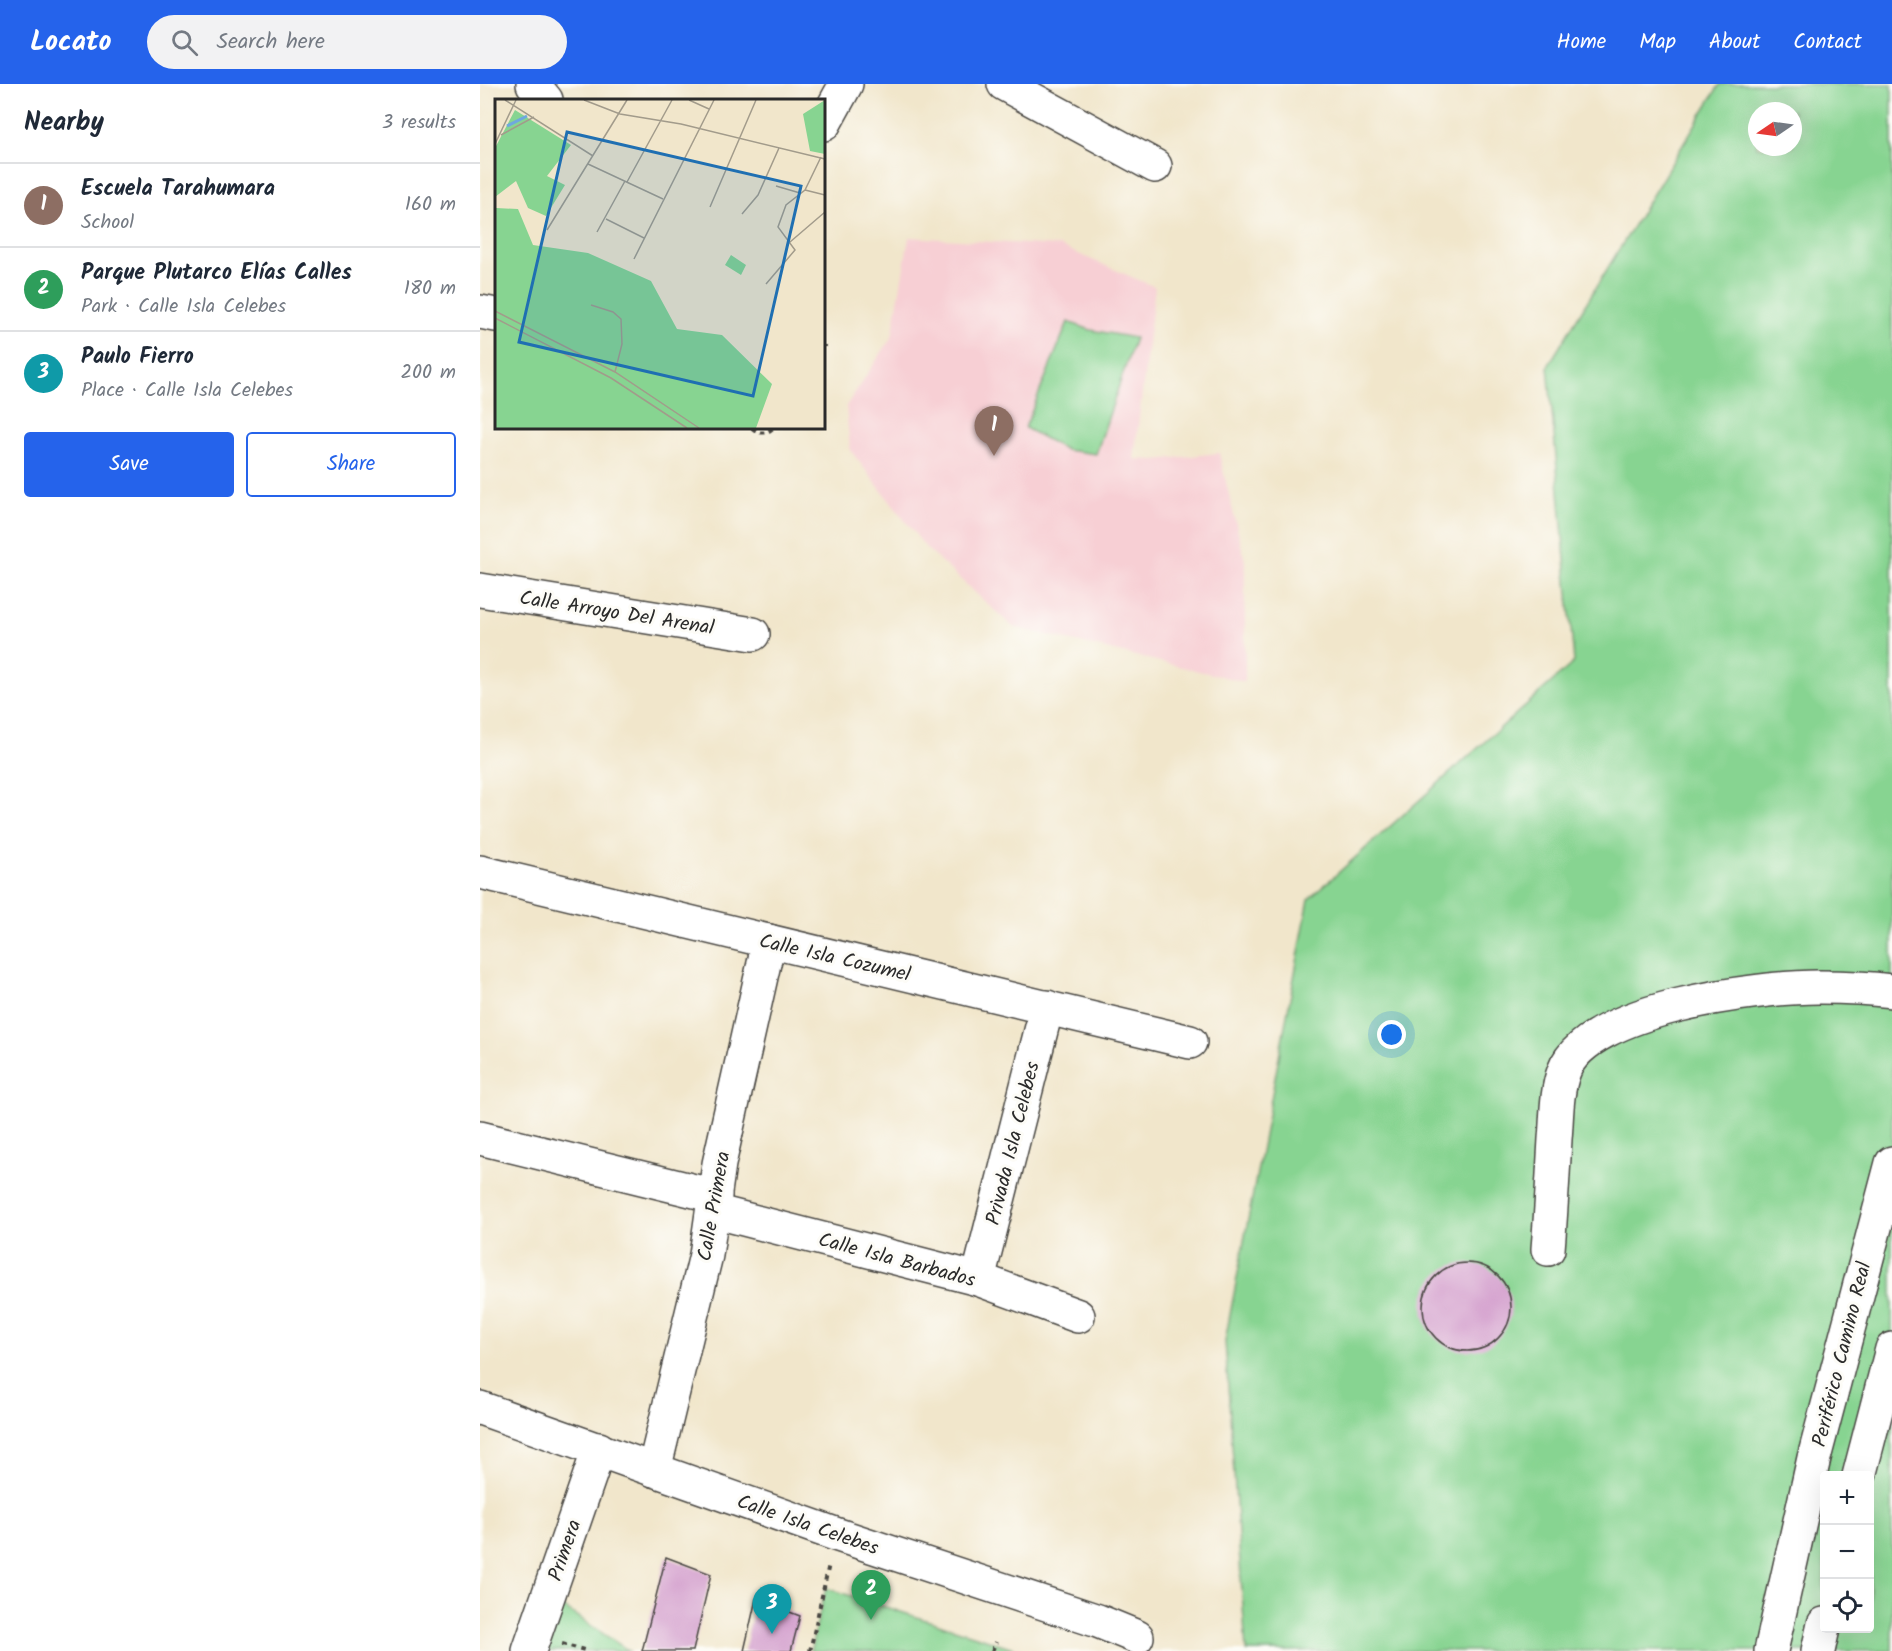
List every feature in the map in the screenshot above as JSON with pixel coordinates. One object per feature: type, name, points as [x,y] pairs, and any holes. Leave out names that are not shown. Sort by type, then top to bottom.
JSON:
[{"type":"main road","points":[[527,99],[530,84]]},
{"type":"main road","points":[[530,84],[545,99]]},
{"type":"main road","points":[[825,122],[846,84]]},
{"type":"main road","points":[[1004,84],[1155,166]]},
{"type":"main road","points":[[480,312],[495,315]]},
{"type":"main road","name":"Calle Arroyo Del Arenal","points":[[480,590],[753,634]]},
{"type":"main road","name":"Calle Isla Cozumel","points":[[480,872],[1190,1042]]},
{"type":"main road","name":"Calle Primera","points":[[654,1470],[706,1255],[719,1164],[769,941]]},
{"type":"main road","points":[[1548,1249],[1558,1096],[1564,1070],[1576,1050],[1594,1037],[1641,1016],[1677,1005],[1749,993],[1817,987],[1892,991]]},
{"type":"main road","name":"Privada Isla Celebes","points":[[978,1280],[1047,1007]]},
{"type":"main road","name":"Calle Isla Barbados","points":[[480,1138],[978,1280],[1077,1316]]},
{"type":"main road","name":"Periférico Camino Real","points":[[1771,1651],[1814,1458],[1892,1163]]},
{"type":"main road","points":[[1860,1471],[1892,1349]]},
{"type":"main road","name":"Calle Isla Celebes","points":[[480,1408],[835,1534],[1098,1621],[1137,1637]]},
{"type":"main road","name":"Primera","points":[[529,1651],[599,1449]]},
{"type":"main road","points":[[1818,1651],[1822,1633]]},
{"type":"path","points":[[754,429],[763,433],[772,429]]},
{"type":"path","points":[[810,1651],[835,1534]]},
{"type":"path","points":[[992,1651],[996,1642]]},
{"type":"shaded area","points":[[909,237],[1060,246],[1155,287],[1134,459],[1155,460],[1219,453],[1245,561],[1245,682],[1013,627],[927,549],[850,450],[846,406],[892,337]]},
{"type":"green space","points":[[1720,84],[1892,84],[1892,1651],[1246,1651],[1225,1341],[1309,899],[1574,662],[1548,366]]},
{"type":"green space","points":[[1068,322],[1091,330],[1135,338],[1096,454],[1066,450],[1025,428]]},
{"type":"green space","points":[[826,1588],[1023,1651],[810,1651]]},
{"type":"green space","points":[[560,1605],[629,1651],[545,1651]]},
{"type":"building","points":[[1467,1263],[1484,1266],[1498,1276],[1508,1290],[1511,1307],[1508,1324],[1498,1338],[1484,1348],[1467,1351],[1450,1348],[1436,1338],[1426,1324],[1423,1307],[1426,1290],[1436,1276],[1450,1266]]},
{"type":"building","points":[[666,1557],[711,1574],[693,1651],[642,1651]]},
{"type":"building","points":[[756,1599],[800,1616],[791,1651],[744,1651]]},
{"type":"place","name":"Escuela Tarahumara","points":[[994,456]]},
{"type":"place","name":"Parque Plutarco Elías Calles","points":[[871,1620]]},
{"type":"place","name":"Paulo Fierro","points":[[772,1634]]}]
